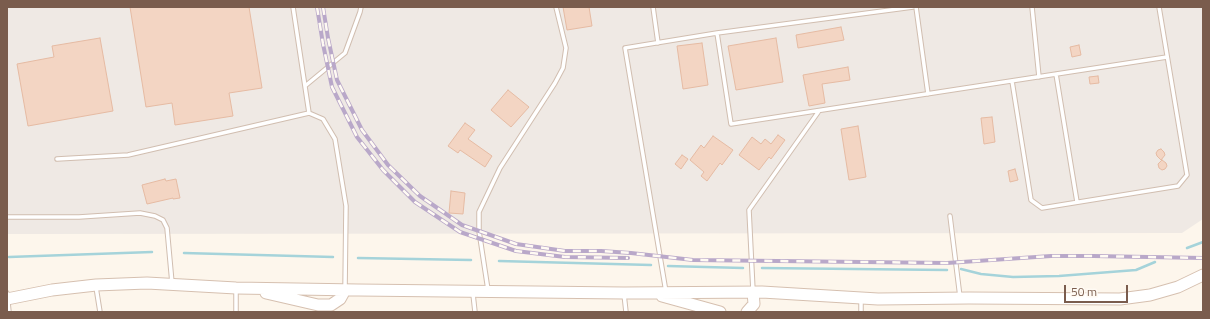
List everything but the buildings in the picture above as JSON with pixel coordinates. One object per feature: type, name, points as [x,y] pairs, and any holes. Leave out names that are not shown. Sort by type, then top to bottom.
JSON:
[{"type":"main road","points":[[7,297],[96,285],[147,283],[239,288],[345,290],[624,293],[753,292],[861,298],[1120,299],[1150,296],[1178,287],[1203,275]]},
{"type":"main road","points":[[239,288],[318,305],[331,305],[340,299],[345,290]]},
{"type":"main road","points":[[747,312],[754,304],[753,292]]},
{"type":"main road","points":[[650,293],[720,312]]},
{"type":"lane","points":[[293,7],[309,113]]},
{"type":"lane","points":[[305,86],[345,53],[361,7]]},
{"type":"lane","points":[[488,291],[479,231],[478,212],[500,168],[555,84],[563,68],[566,48],[556,7]]},
{"type":"lane","points":[[653,7],[658,42]]},
{"type":"lane","points":[[666,293],[625,48],[717,33],[914,7],[928,94]]},
{"type":"lane","points":[[1032,7],[1039,77]]},
{"type":"lane","points":[[1012,81],[1031,200],[1042,208],[1178,186],[1187,175],[1159,7]]},
{"type":"lane","points":[[717,33],[731,124],[1167,57]]},
{"type":"lane","points":[[1056,74],[1077,202]]},
{"type":"lane","points":[[753,292],[750,210],[819,111]]},
{"type":"lane","points":[[57,159],[128,155],[309,113],[323,119],[335,139],[346,206],[345,290]]},
{"type":"lane","points":[[7,217],[79,217],[140,214],[155,216],[163,220],[167,228],[172,284]]},
{"type":"lane","points":[[950,216],[960,298]]},
{"type":"lane","points":[[96,285],[100,312]]},
{"type":"lane","points":[[236,312],[239,288]]},
{"type":"lane","points":[[473,291],[475,312]]},
{"type":"lane","points":[[624,293],[626,312]]},
{"type":"lane","points":[[7,297],[9,312]]},
{"type":"lane","points":[[861,298],[861,312]]},
{"type":"shaded area","points":[[7,7],[1203,7],[1203,219],[1182,233],[7,234]]},
{"type":"waterway","points":[[1187,248],[1203,242]]},
{"type":"waterway","points":[[9,257],[152,252]]},
{"type":"waterway","points":[[184,253],[333,257]]},
{"type":"waterway","points":[[358,258],[471,260]]},
{"type":"waterway","points":[[499,261],[651,265]]},
{"type":"waterway","points":[[961,269],[981,274],[1013,277],[1059,276],[1136,270],[1155,262]]},
{"type":"waterway","points":[[668,266],[743,268]]},
{"type":"waterway","points":[[762,268],[947,270]]},
{"type":"railway","points":[[317,7],[332,87],[357,137],[383,170],[415,202],[460,232],[516,251],[565,257],[628,258]]},
{"type":"railway","points":[[323,7],[337,80],[362,130],[388,165],[420,196],[462,225],[516,244],[565,251],[631,253],[693,260],[947,263],[1051,256],[1203,258]]}]
